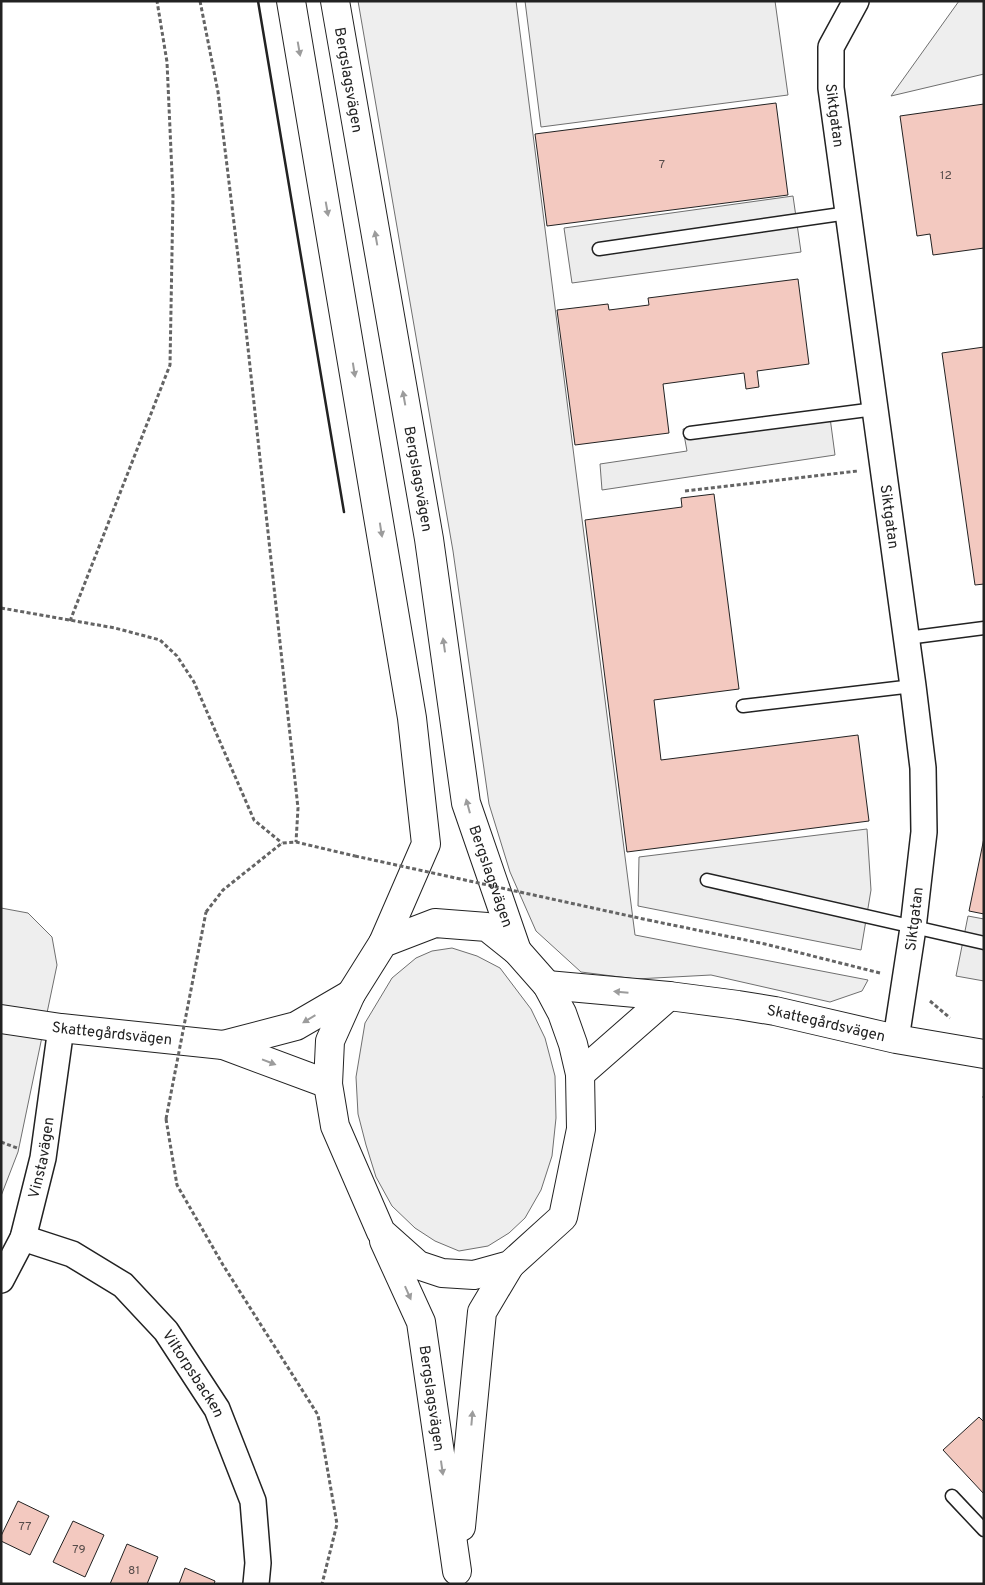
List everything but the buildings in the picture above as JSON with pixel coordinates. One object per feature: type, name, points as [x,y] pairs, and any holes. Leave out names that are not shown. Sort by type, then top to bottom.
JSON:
[{"type":"main road","name":"Bergslagsvägen","points":[[291,1],[412,718],[426,844],[383,943],[351,994],[330,1041],[328,1084],[335,1126],[421,1322],[456,1577]]},
{"type":"main road","name":"Bergslagsvägen","points":[[335,1],[429,539],[466,803],[518,951]]},
{"type":"main road","name":"Bergslagsvägen","points":[[383,943],[435,923],[487,927],[518,951],[547,985],[565,1021],[580,1074],[581,1129],[563,1217],[510,1264],[482,1312],[456,1577]]},
{"type":"main road","name":"Skattegårdsvägen","points":[[547,985],[669,996],[775,1011],[896,1040],[984,1054]]},
{"type":"main road","name":"Skattegårdsvägen","points":[[223,1045],[296,1026],[351,994]]},
{"type":"main road","points":[[580,1074],[669,996]]},
{"type":"main road","name":"Skattegårdsvägen","points":[[1,1019],[61,1028],[223,1045],[328,1084]]},
{"type":"main road","name":"Bergslagsvägen","points":[[381,1232],[418,1264],[442,1273],[474,1275],[510,1264]]},
{"type":"street","name":"Siktgatan","points":[[856,1],[831,47],[831,88],[923,768],[924,832],[914,928],[896,1040]]},
{"type":"street","name":"Vinstavägen","points":[[1,1280],[23,1238],[43,1158],[61,1028]]},
{"type":"street","name":"Viltorpsbacken","points":[[23,1238],[72,1254],[122,1285],[166,1331],[217,1409],[253,1501],[258,1563],[256,1584]]},
{"type":"lane","points":[[599,249],[848,213]]},
{"type":"lane","points":[[690,433],[875,409]]},
{"type":"lane","points":[[906,638],[982,627]]},
{"type":"lane","points":[[743,706],[913,686]]},
{"type":"lane","points":[[707,880],[984,943]]},
{"type":"lane","points":[[952,1496],[984,1530]]},
{"type":"path","points":[[70,621],[170,365],[172,196],[167,62],[157,1]]},
{"type":"path","points":[[200,1],[218,92],[238,256],[298,808],[296,842]]},
{"type":"path","points":[[685,491],[883,468]]},
{"type":"path","points":[[1,608],[115,628],[160,640],[177,656],[194,682],[254,820],[282,843]]},
{"type":"path","points":[[322,1584],[337,1524],[318,1415],[223,1265],[177,1185],[166,1119],[206,912],[224,890],[282,843],[296,842],[765,944],[906,980],[956,1024]]},
{"type":"shaded area","points":[[358,1],[516,1],[635,935],[868,980],[862,991],[830,1002],[711,975],[636,979],[581,972],[536,931],[510,872],[489,804],[453,551]]},
{"type":"shaded area","points":[[525,1],[775,1],[788,95],[541,127]]},
{"type":"shaded area","points":[[959,1],[984,1],[984,74],[891,96]]},
{"type":"shaded area","points":[[793,196],[801,252],[572,283],[564,228]]},
{"type":"shaded area","points":[[829,410],[835,455],[602,490],[600,464],[687,451],[683,429]]},
{"type":"shaded area","points":[[867,829],[871,890],[861,950],[638,906],[639,857]]},
{"type":"shaded area","points":[[1,908],[28,913],[52,937],[57,965],[18,1152],[1,1196]]},
{"type":"shaded area","points":[[968,916],[984,919],[984,981],[956,976]]},
{"type":"shaded area","points":[[452,948],[477,956],[500,968],[531,1009],[545,1038],[555,1076],[556,1118],[552,1156],[541,1190],[525,1218],[509,1233],[488,1246],[459,1251],[435,1241],[415,1228],[392,1206],[376,1177],[366,1145],[358,1114],[356,1077],[365,1023],[392,978],[416,958],[432,951]]},
{"type":"wall","points":[[258,1],[344,512]]}]
